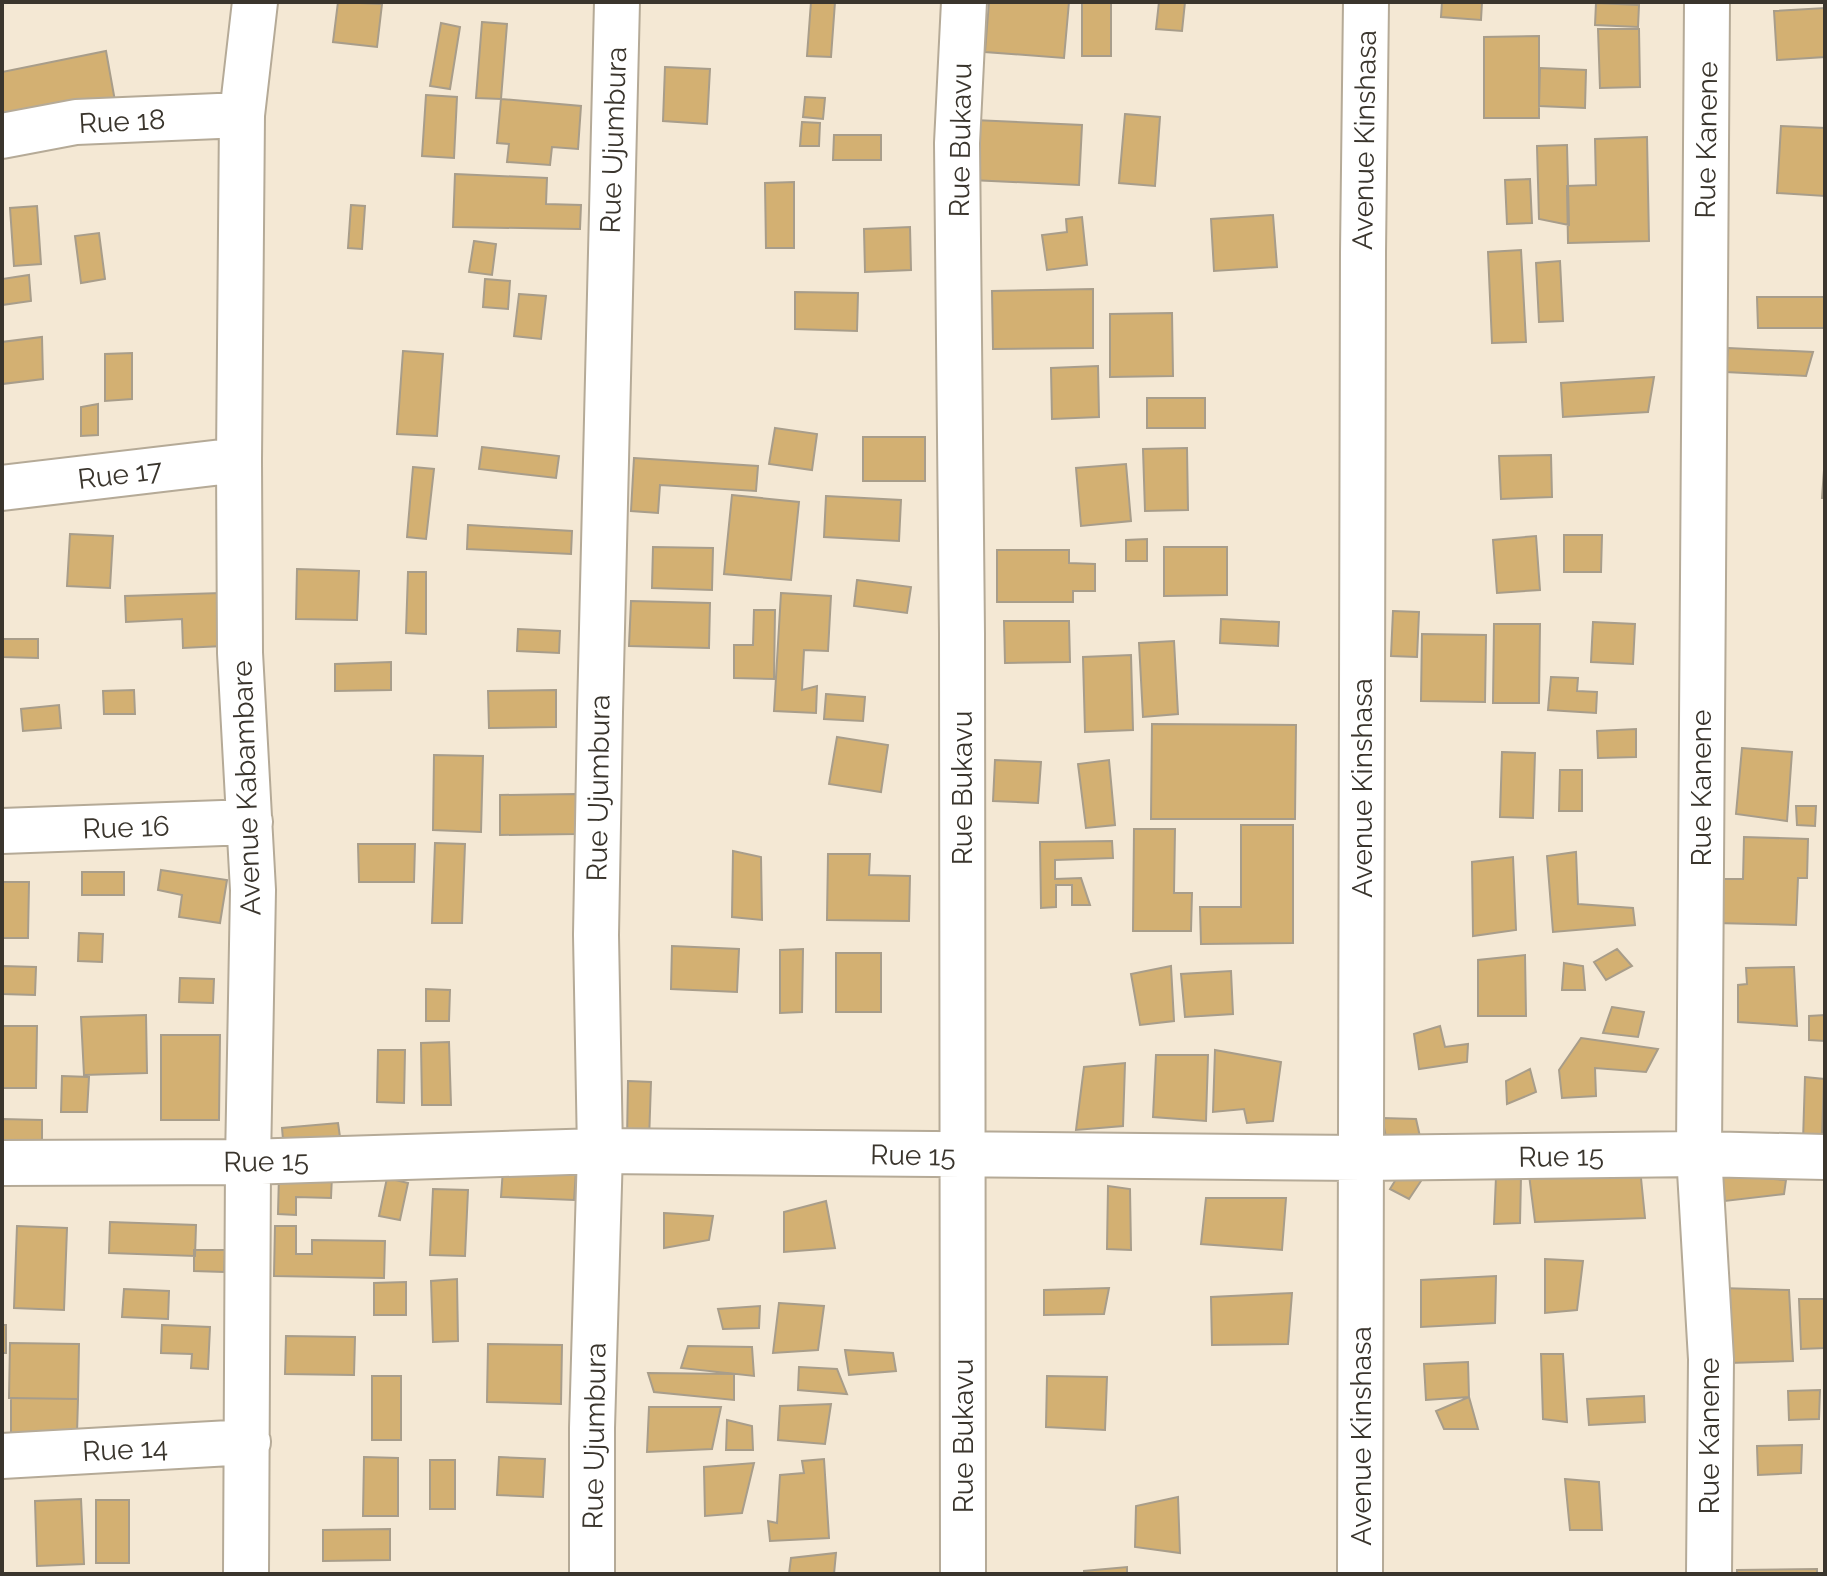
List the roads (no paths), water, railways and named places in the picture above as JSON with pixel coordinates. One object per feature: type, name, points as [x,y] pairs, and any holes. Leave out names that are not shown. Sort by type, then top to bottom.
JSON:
[{"type":"street","name":"Avenue Kabambare","points":[[246,1574],[253,890],[240,653],[239,460],[242,115],[255,2]]},
{"type":"street","name":"Rue Ujumbura","points":[[592,1574],[592,1428],[600,1151],[596,903],[617,2]]},
{"type":"street","name":"Rue Bukavu","points":[[963,1574],[962,633],[957,143],[964,2]]},
{"type":"street","name":"Avenue Kinshasa","points":[[1360,1574],[1366,2]]},
{"type":"street","name":"Rue Kanene","points":[[1707,2],[1699,1154],[1711,1359],[1709,1574]]},
{"type":"street","name":"Rue 18","points":[[2,136],[76,122],[242,115]]},
{"type":"street","name":"Rue 17","points":[[2,488],[239,460]]},
{"type":"street","name":"Rue 16","points":[[2,831],[250,822]]},
{"type":"street","name":"Rue 15","points":[[2,1163],[248,1162],[600,1151],[1362,1158],[1699,1154],[1825,1157]]},
{"type":"street","name":"Rue 14","points":[[2,1456],[248,1442]]}]
